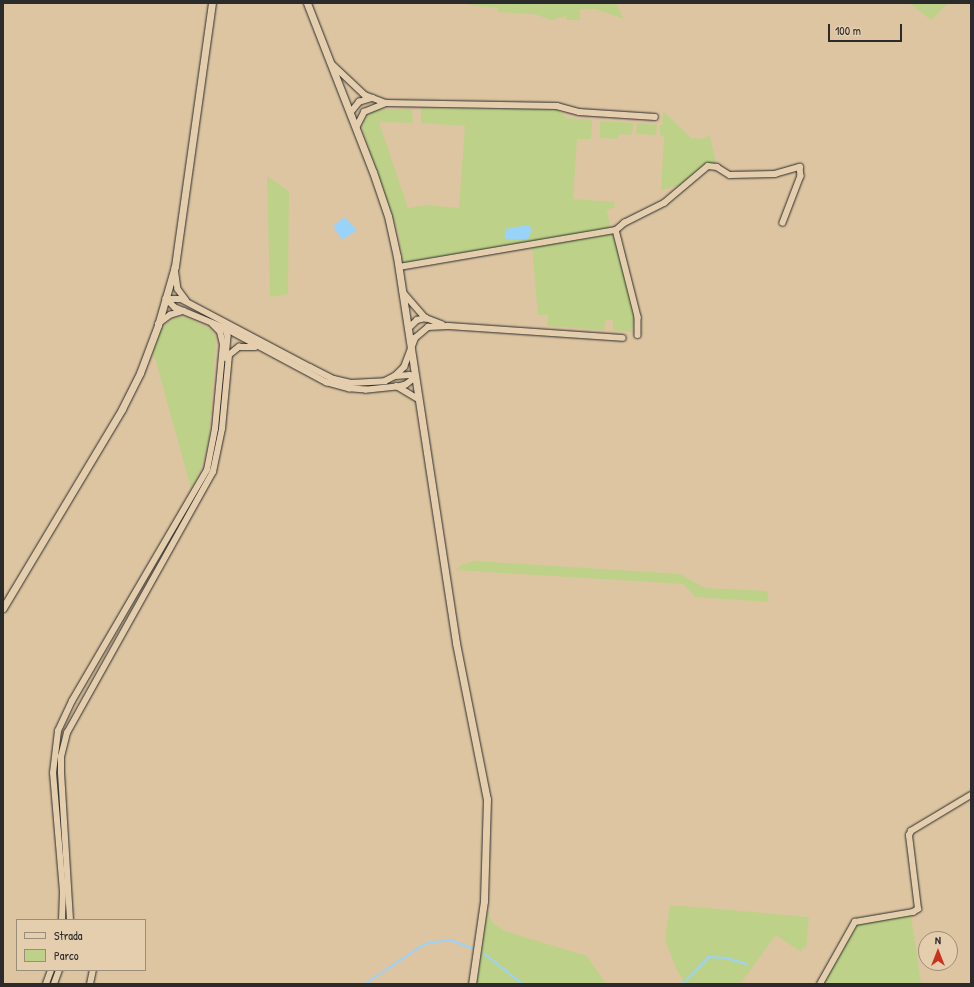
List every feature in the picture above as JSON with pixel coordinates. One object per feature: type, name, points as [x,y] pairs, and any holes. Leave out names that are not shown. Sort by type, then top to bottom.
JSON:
[{"type":"street","points":[[3,608],[122,409],[140,373],[158,324],[175,266],[212,3]]},
{"type":"street","points":[[307,3],[351,109],[356,128],[388,216],[399,267],[409,326],[415,378],[456,643],[487,799],[484,901],[472,984]]},
{"type":"street","points":[[331,63],[352,84],[372,98],[386,103]]},
{"type":"street","points":[[351,109],[359,102],[372,98]]},
{"type":"street","points":[[351,109],[368,108],[386,103],[557,106],[580,112],[654,117]]},
{"type":"street","points":[[356,128],[361,117],[368,108]]},
{"type":"street","points":[[399,267],[616,230],[624,223],[664,203],[704,168],[712,166],[730,175],[775,174],[800,167],[801,176],[783,223]]},
{"type":"street","points":[[616,230],[638,317],[638,335]]},
{"type":"street","points":[[175,266],[178,289],[189,304]]},
{"type":"street","points":[[403,292],[426,318],[448,326]]},
{"type":"street","points":[[166,299],[177,298],[334,379],[366,384],[385,381],[395,376],[404,367],[419,333],[428,327]]},
{"type":"street","points":[[166,299],[175,308],[226,329],[258,347],[338,387],[366,390],[397,387],[406,385],[415,378]]},
{"type":"street","points":[[158,324],[170,315],[183,311]]},
{"type":"street","points":[[214,317],[226,329],[227,372]]},
{"type":"street","points":[[409,326],[417,320],[426,318]]},
{"type":"street","points":[[208,321],[220,332],[223,345]]},
{"type":"street","points":[[409,326],[419,328],[448,326],[623,338]]},
{"type":"street","points":[[226,329],[231,328],[244,333]]},
{"type":"street","points":[[62,919],[63,892],[53,773],[58,731],[72,701],[207,470],[215,429],[223,345],[226,329]]},
{"type":"street","points":[[70,919],[61,773],[63,744],[80,704],[213,472],[222,429],[230,355],[235,348],[258,347]]},
{"type":"street","points":[[395,376],[410,375],[415,378]]},
{"type":"street","points":[[397,387],[419,400]]},
{"type":"street","points":[[820,984],[855,922],[913,912],[918,909],[910,836],[911,831],[971,795]]},
{"type":"street","points":[[46,984],[51,971]]},
{"type":"street","points":[[54,984],[59,971]]},
{"type":"street","points":[[90,984],[93,971]]},
{"type":"green space","points":[[469,3],[616,3],[624,19],[596,9],[580,9],[580,20],[567,20],[566,16],[552,20],[534,14],[498,12],[498,8],[469,5]]},
{"type":"green space","points":[[909,3],[948,3],[931,20]]},
{"type":"green space","points":[[421,108],[558,110],[567,118],[592,120],[591,139],[577,139],[573,199],[614,202],[615,207],[607,210],[611,230],[403,264],[399,234],[362,128],[364,120],[374,109],[412,109],[413,123],[379,122],[408,208],[427,205],[459,208],[465,126],[421,123]]},
{"type":"green space","points":[[663,111],[691,138],[701,139],[710,135],[716,164],[707,164],[684,184],[661,190],[664,136],[660,135],[660,125],[662,125]]},
{"type":"green space","points":[[600,121],[633,123],[632,135],[619,134],[618,139],[600,138]]},
{"type":"green space","points":[[637,123],[657,125],[656,135],[636,134]]},
{"type":"green space","points":[[267,176],[289,191],[288,294],[270,297]]},
{"type":"green space","points":[[614,234],[634,310],[635,319],[631,332],[613,330],[613,320],[606,319],[604,330],[547,326],[548,315],[538,315],[532,247]]},
{"type":"green space","points":[[177,317],[186,317],[211,329],[216,337],[209,437],[201,469],[191,488],[155,358],[152,356],[161,327]]},
{"type":"green space","points":[[475,561],[680,574],[705,588],[767,591],[769,602],[695,597],[683,584],[455,570],[463,564]]},
{"type":"green space","points":[[670,905],[809,917],[806,949],[803,947],[801,952],[776,935],[740,984],[685,984],[676,968],[665,940]]},
{"type":"green space","points":[[488,911],[492,922],[505,931],[587,956],[606,984],[476,984]]},
{"type":"green space","points":[[911,915],[921,984],[822,984],[856,924]]},
{"type":"water","points":[[345,217],[357,230],[342,240],[333,226]]},
{"type":"water","points":[[528,225],[532,229],[528,239],[506,239],[505,229]]},
{"type":"waterway","points":[[365,984],[420,947],[429,943],[451,940],[475,949]]},
{"type":"waterway","points":[[485,954],[523,984]]},
{"type":"waterway","points":[[683,984],[709,957],[727,958],[747,964]]}]
